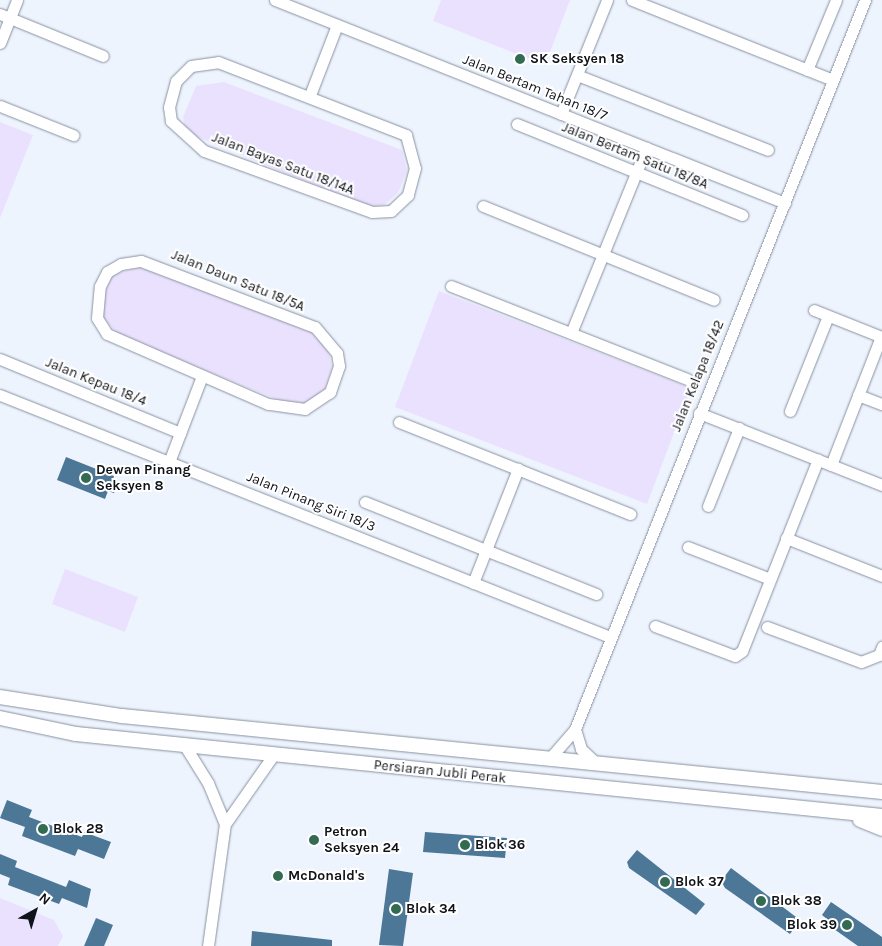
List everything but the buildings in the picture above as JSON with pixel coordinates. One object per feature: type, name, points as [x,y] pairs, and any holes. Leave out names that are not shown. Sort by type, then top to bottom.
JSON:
[{"type":"main road","name":"Persiaran Jubli Perak","points":[[0,697],[122,716],[882,792]]},
{"type":"main road","name":"Persiaran Jubli Perak","points":[[0,718],[76,734],[845,814],[882,816]]},
{"type":"main road","points":[[845,814],[882,829]]},
{"type":"street","points":[[0,43],[5,16],[17,0]]},
{"type":"street","name":"Jalan Bertam Tahan 18/7","points":[[275,0],[785,203]]},
{"type":"street","points":[[562,114],[607,0]]},
{"type":"street","points":[[632,0],[833,80]]},
{"type":"street","points":[[807,70],[836,0]]},
{"type":"street","name":"Jalan Kelapa 18/42","points":[[550,758],[575,730],[610,637],[865,0]]},
{"type":"street","points":[[5,16],[103,56]]},
{"type":"street","points":[[310,95],[338,25]]},
{"type":"street","name":"Jalan Bayas Satu 18/14A","points":[[218,62],[310,95],[406,135],[415,168],[408,195],[391,211],[352,207],[204,151],[171,122],[169,106],[176,81],[191,66],[218,62]]},
{"type":"street","points":[[577,75],[768,150]]},
{"type":"street","points":[[0,106],[73,135]]},
{"type":"street","name":"Jalan Bertam Satu 18/8A","points":[[517,124],[742,215]]},
{"type":"street","points":[[570,333],[646,148]]},
{"type":"street","points":[[483,206],[714,300]]},
{"type":"street","name":"Jalan Daun Satu 18/5A","points":[[141,261],[160,266],[315,327],[337,353],[340,366],[330,392],[305,409],[268,404],[202,376],[107,334],[95,305],[107,272],[120,264],[141,261]]},
{"type":"street","points":[[451,286],[687,379]]},
{"type":"street","points":[[814,310],[881,337],[830,465]]},
{"type":"street","points":[[790,411],[828,316]]},
{"type":"street","name":"Jalan Kepau 18/4","points":[[0,359],[180,433]]},
{"type":"street","points":[[169,462],[202,376]]},
{"type":"street","name":"Jalan Pinang Siri 18/3","points":[[0,395],[610,637]]},
{"type":"street","points":[[858,395],[882,404]]},
{"type":"street","points":[[699,413],[882,485]]},
{"type":"street","points":[[399,422],[630,514]]},
{"type":"street","points":[[708,506],[739,428]]},
{"type":"street","points":[[656,626],[735,656],[742,652],[818,460]]},
{"type":"street","points":[[473,583],[518,469]]},
{"type":"street","points":[[364,502],[596,594]]},
{"type":"street","points":[[786,538],[882,576]]},
{"type":"street","points":[[688,547],[770,579]]},
{"type":"street","points":[[768,627],[861,662],[880,651]]},
{"type":"street","points":[[575,730],[581,749],[597,764]]},
{"type":"street","points":[[185,746],[208,783],[225,824]]},
{"type":"street","points":[[208,946],[225,824],[274,754]]},
{"type":"shaded area","name":"SK Seksyen 18","points":[[441,0],[570,0],[545,65],[433,21]]},
{"type":"shaded area","points":[[224,82],[402,150],[407,171],[398,193],[384,205],[368,207],[186,132],[183,117],[196,86]]},
{"type":"shaded area","points":[[0,122],[33,135],[0,218]]},
{"type":"shaded area","points":[[140,266],[311,331],[329,352],[332,368],[324,391],[305,404],[289,404],[121,337],[104,319],[101,302],[111,276]]},
{"type":"shaded area","points":[[439,291],[691,388],[647,504],[395,407]]},
{"type":"shaded area","points":[[65,569],[138,597],[125,632],[52,604]]},
{"type":"shaded area","points":[[0,898],[54,920],[63,936],[58,946],[0,946]]},
{"type":"place","name":"SK Seksyen 18","points":[[520,59]]},
{"type":"place","name":"Dewan Pinang Seksyen 8","points":[[86,478]]},
{"type":"place","name":"Blok 28","points":[[43,829]]},
{"type":"place","name":"Petron Seksyen 24","points":[[314,840]]},
{"type":"place","name":"Blok 36","points":[[465,845]]},
{"type":"place","name":"McDonald's","points":[[278,876]]},
{"type":"place","name":"Blok 37","points":[[665,882]]},
{"type":"place","name":"Blok 38","points":[[761,901]]},
{"type":"place","name":"Blok 34","points":[[396,909]]},
{"type":"place","name":"Blok 39","points":[[847,925]]}]
